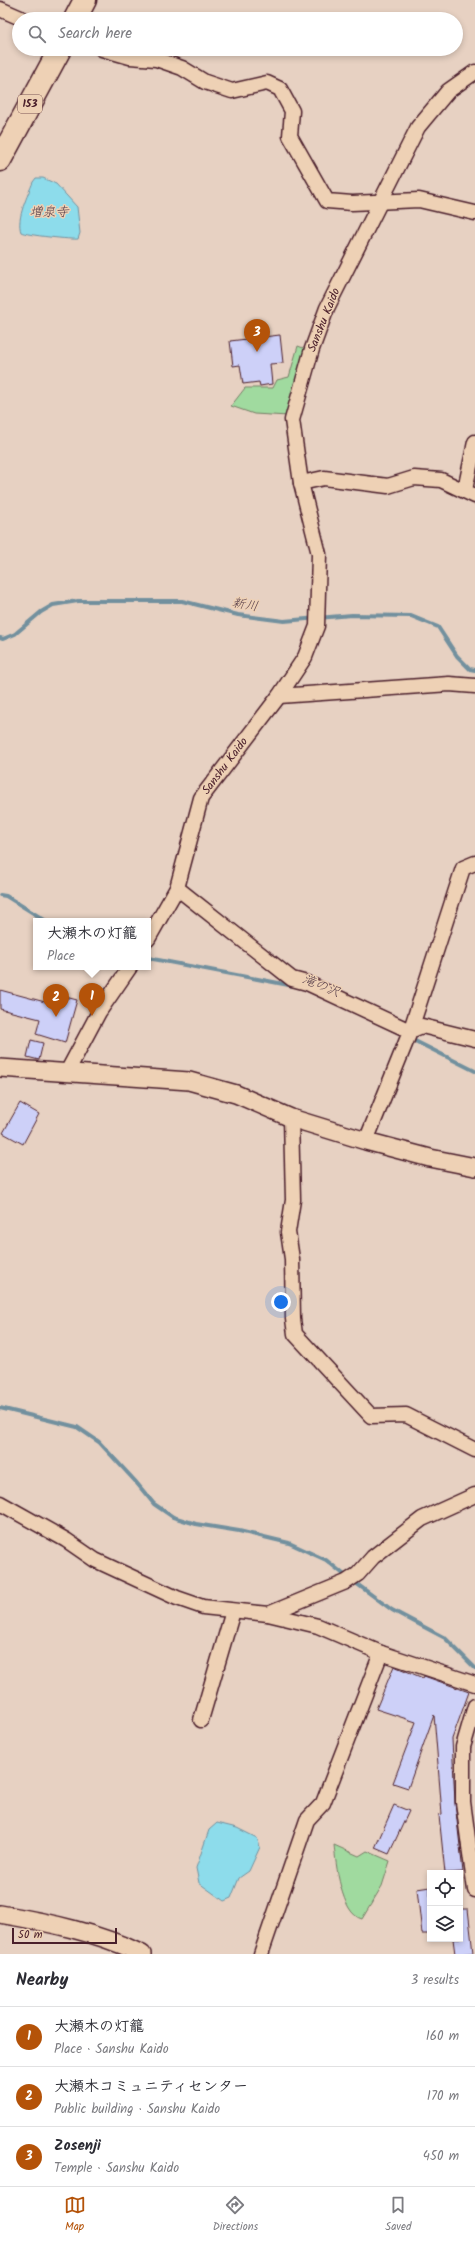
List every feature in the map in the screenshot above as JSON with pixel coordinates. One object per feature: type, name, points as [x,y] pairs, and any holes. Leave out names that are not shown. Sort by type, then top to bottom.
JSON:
[{"type":"highway","points":[[79,12],[85,0]]},
{"type":"highway","name":"153","points":[[0,160],[56,56]]},
{"type":"street","points":[[0,9],[12,14]]},
{"type":"street","points":[[126,56],[156,59],[182,68],[205,82],[232,91],[267,83],[280,89],[292,111],[290,136],[327,201],[336,203],[419,200],[475,213]]},
{"type":"street","name":"Sanshu Kaido","points":[[151,934],[177,888],[200,798],[279,696],[305,657],[317,626],[319,554],[301,483],[292,420],[310,356],[327,308],[418,127],[448,91],[475,72]]},
{"type":"street","points":[[301,483],[324,478],[388,486],[414,478],[441,480],[470,493],[475,442]]},
{"type":"street","points":[[279,696],[450,684],[475,686]]},
{"type":"street","points":[[366,1141],[410,1032],[463,868],[475,863]]},
{"type":"street","points":[[177,888],[292,979],[307,983],[410,1032]]},
{"type":"street","points":[[68,1072],[99,1012],[128,970]]},
{"type":"street","points":[[410,1032],[422,1026],[473,1036]]},
{"type":"street","points":[[0,1068],[189,1081],[236,1094],[292,1118],[366,1141],[430,1158],[475,1167]]},
{"type":"street","points":[[292,1118],[293,1200],[288,1232],[292,1259],[293,1319],[296,1334],[371,1416],[406,1415],[475,1450]]},
{"type":"street","points":[[268,1614],[351,1579],[373,1557],[422,1519],[475,1495]]},
{"type":"street","points":[[0,1503],[66,1540],[95,1560],[177,1598],[203,1607],[268,1614],[318,1626],[382,1652],[475,1684]]},
{"type":"street","points":[[200,1720],[232,1611]]},
{"type":"street","points":[[261,1954],[307,1820],[323,1803],[382,1652]]},
{"type":"street","points":[[475,1706],[463,1748],[463,1802],[475,1890]]},
{"type":"street","points":[[0,1914],[42,1921],[127,1946],[142,1954]]},
{"type":"green space","points":[[298,346],[306,349],[288,416],[254,414],[231,406],[245,388],[273,388],[277,380],[289,377]]},
{"type":"green space","points":[[334,1845],[359,1856],[367,1851],[390,1861],[382,1886],[362,1919],[355,1915],[349,1908],[344,1898],[338,1875]]},
{"type":"water","name":"増泉寺","points":[[36,178],[43,178],[56,184],[77,207],[80,233],[78,239],[49,237],[21,232],[21,213]]},
{"type":"water","points":[[217,1823],[237,1828],[257,1838],[260,1847],[249,1871],[239,1878],[231,1898],[224,1901],[199,1883],[196,1868],[209,1830]]},
{"type":"building","points":[[280,335],[283,363],[270,364],[272,384],[260,386],[259,382],[243,384],[240,365],[233,366],[230,341]]},
{"type":"building","points":[[0,990],[45,1002],[47,992],[77,1000],[65,1043],[36,1034],[40,1019],[0,1009]]},
{"type":"building","points":[[31,1040],[43,1043],[39,1060],[27,1057]]},
{"type":"building","points":[[20,1103],[39,1114],[23,1144],[3,1133]]},
{"type":"building","points":[[394,1666],[423,1678],[424,1676],[469,1692],[452,1739],[455,1803],[463,1870],[445,1870],[439,1815],[442,1814],[434,1715],[408,1788],[393,1783],[416,1722],[376,1709]]},
{"type":"building","points":[[394,1805],[409,1811],[389,1854],[375,1848]]},
{"type":"building","points":[[427,1887],[427,1934],[422,1934],[417,1889]]},
{"type":"building","points":[[463,1909],[468,1909],[473,1953],[455,1954],[453,1942],[463,1942]]},
{"type":"waterway","name":"新川","points":[[0,638],[3,639],[15,634],[41,612],[53,605],[78,601],[182,601],[238,615],[284,621],[352,615],[411,616],[438,627],[457,656],[470,669],[475,670]]},
{"type":"waterway","name":"滝の沢","points":[[0,895],[6,896],[41,918]]},
{"type":"waterway","name":"滝の沢","points":[[151,959],[294,986]]},
{"type":"waterway","name":"滝の沢","points":[[409,1038],[475,1071]]},
{"type":"waterway","points":[[0,1408],[77,1427],[99,1442],[154,1504],[173,1517],[196,1524],[239,1531],[289,1543],[326,1560],[347,1577]]},
{"type":"waterway","points":[[353,1581],[392,1610],[445,1638],[475,1668]]},
{"type":"place","name":"Zosenji","points":[[257,352]]},
{"type":"place","name":"大瀬木の灯籠","points":[[92,1016]]},
{"type":"place","name":"大瀬木コミュニティセンター","points":[[56,1017]]}]
